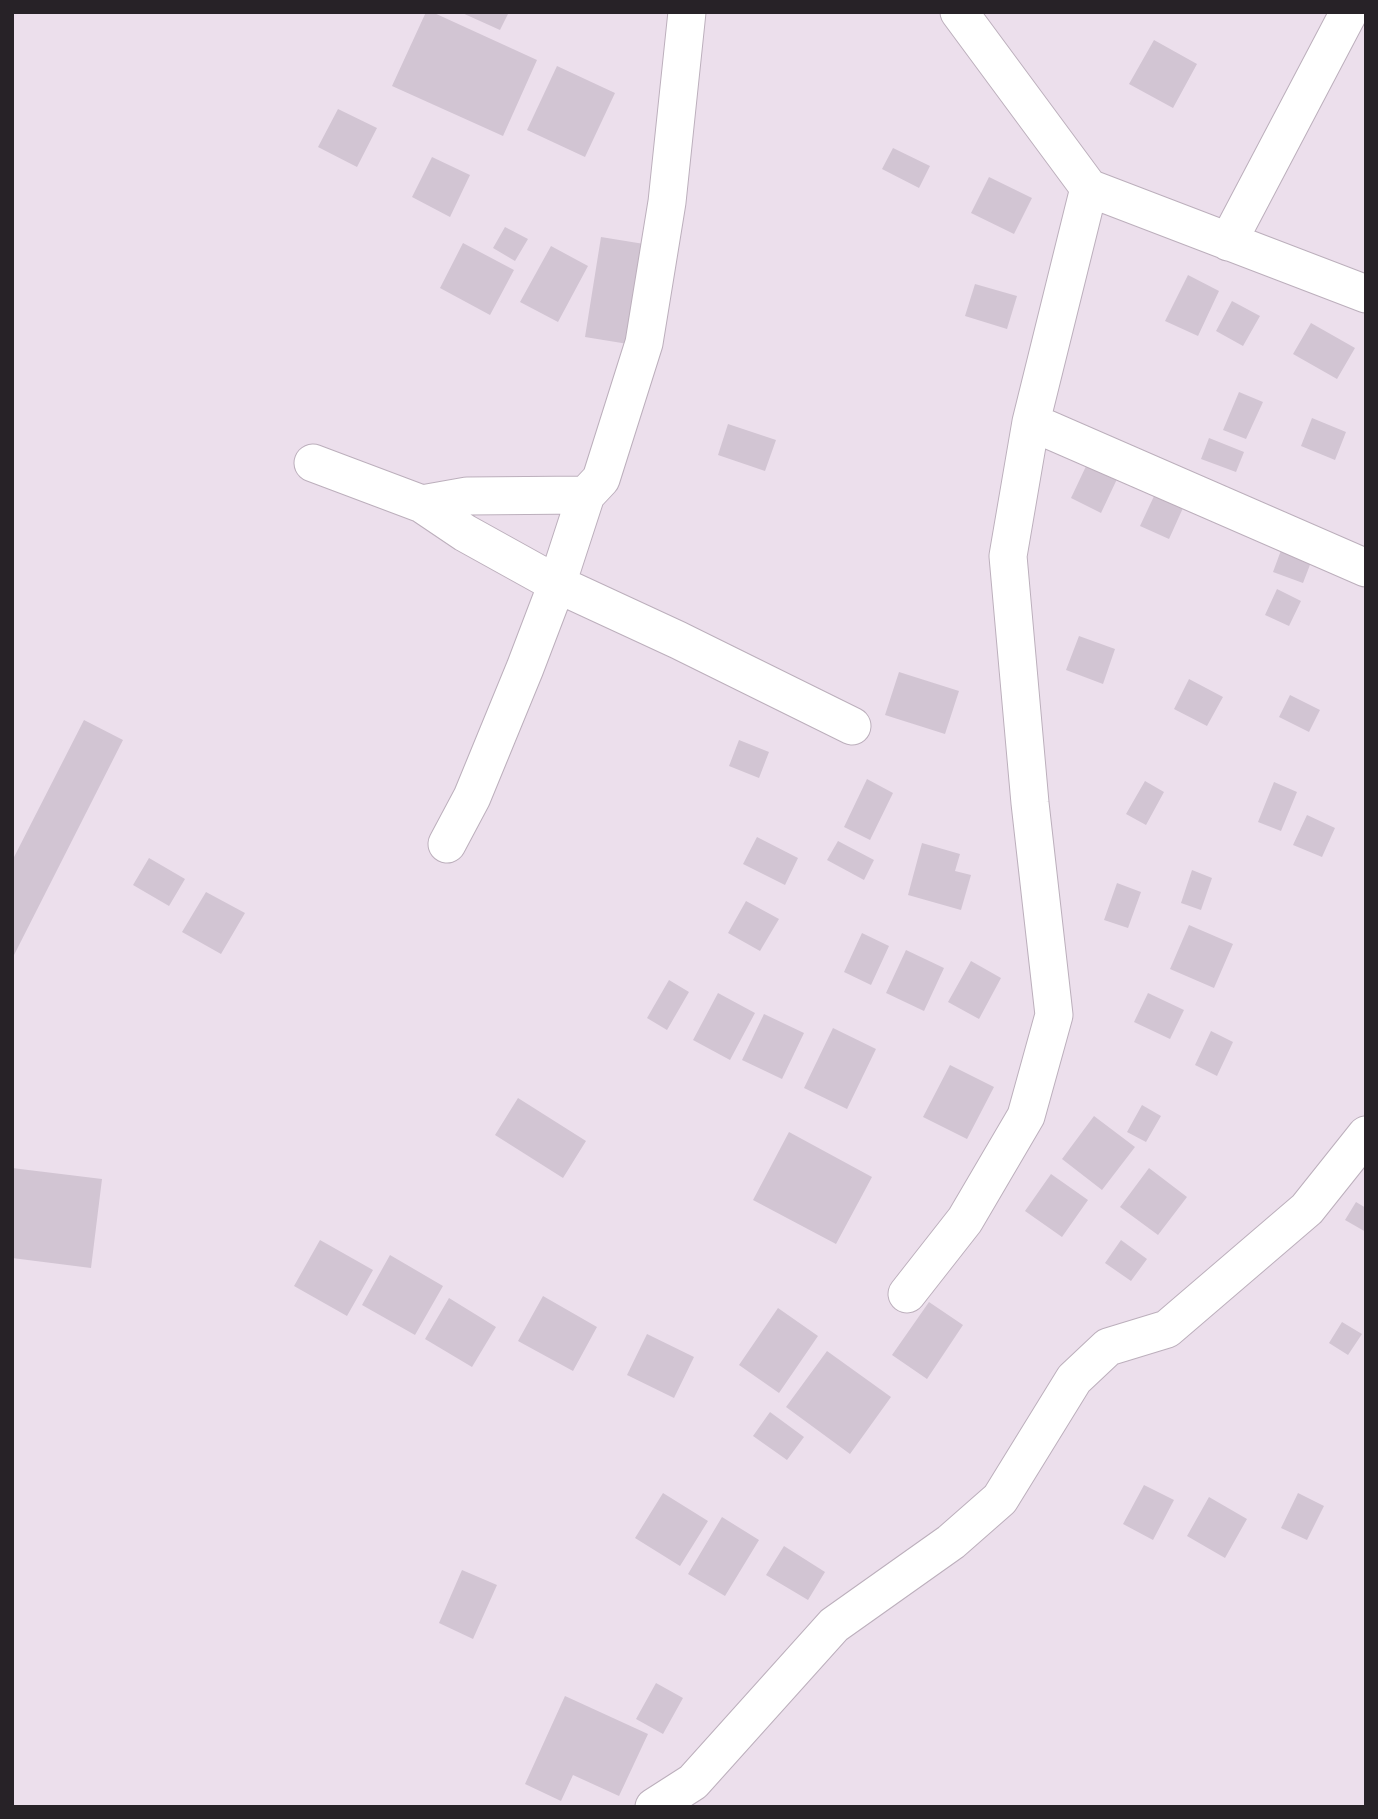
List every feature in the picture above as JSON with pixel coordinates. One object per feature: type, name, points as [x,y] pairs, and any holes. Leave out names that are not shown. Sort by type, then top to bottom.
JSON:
[{"type":"street","points":[[447,844],[472,797],[525,668],[557,584],[586,495],[601,479],[644,343],[667,202],[687,12]]},
{"type":"street","points":[[959,12],[1088,188],[1366,294]]},
{"type":"street","points":[[1228,242],[1349,12]]},
{"type":"street","points":[[907,1294],[965,1220],[1026,1116],[1054,1015],[1030,803],[1009,556],[1031,422],[1088,188]]},
{"type":"street","points":[[1031,422],[1366,568]]},
{"type":"street","points":[[313,463],[422,504],[465,533],[557,584],[852,726]]},
{"type":"street","points":[[422,504],[467,496],[586,495]]},
{"type":"street","points":[[654,1807],[693,1782],[834,1625],[950,1542],[1000,1499],[1074,1379],[1108,1346],[1167,1329],[1307,1209],[1366,1135]]},
{"type":"building","points":[[426,12],[432,12],[537,60],[503,136],[392,86]]},
{"type":"building","points":[[460,12],[509,12],[500,30]]},
{"type":"building","points":[[1154,40],[1197,64],[1173,108],[1129,84]]},
{"type":"building","points":[[557,66],[615,93],[585,157],[527,130]]},
{"type":"building","points":[[338,109],[377,128],[357,167],[318,147]]},
{"type":"building","points":[[893,148],[930,166],[919,188],[882,169]]},
{"type":"building","points":[[432,157],[470,175],[450,217],[412,197]]},
{"type":"building","points":[[989,177],[1032,198],[1014,234],[971,213]]},
{"type":"building","points":[[505,227],[528,239],[515,261],[493,248]]},
{"type":"building","points":[[601,237],[644,244],[628,344],[585,337]]},
{"type":"building","points":[[463,243],[514,270],[490,315],[440,288]]},
{"type":"building","points":[[551,246],[588,266],[558,322],[520,302]]},
{"type":"building","points":[[1188,275],[1219,291],[1198,336],[1165,321]]},
{"type":"building","points":[[975,284],[1017,296],[1007,329],[965,316]]},
{"type":"building","points":[[1232,301],[1260,316],[1243,346],[1216,331]]},
{"type":"building","points":[[1311,323],[1355,348],[1337,379],[1293,354]]},
{"type":"building","points":[[1239,392],[1263,402],[1246,439],[1223,430]]},
{"type":"building","points":[[1312,418],[1346,432],[1335,460],[1301,446]]},
{"type":"building","points":[[728,424],[776,440],[765,471],[718,455]]},
{"type":"building","points":[[1209,438],[1244,452],[1236,472],[1201,459]]},
{"type":"building","points":[[1088,462],[1118,477],[1101,513],[1071,498]]},
{"type":"building","points":[[1155,494],[1183,508],[1169,539],[1140,526]]},
{"type":"building","points":[[1283,545],[1313,557],[1303,583],[1273,572]]},
{"type":"building","points":[[1277,589],[1301,601],[1289,626],[1265,615]]},
{"type":"building","points":[[1079,636],[1115,649],[1103,684],[1066,670]]},
{"type":"building","points":[[899,672],[959,691],[945,734],[885,715]]},
{"type":"building","points":[[1189,679],[1223,697],[1207,726],[1174,709]]},
{"type":"building","points":[[1290,695],[1320,710],[1309,732],[1279,717]]},
{"type":"building","points":[[84,720],[123,740],[12,959],[12,861]]},
{"type":"building","points":[[739,740],[769,752],[759,778],[729,766]]},
{"type":"building","points":[[867,779],[893,793],[870,840],[844,827]]},
{"type":"building","points":[[1145,781],[1164,792],[1146,825],[1126,814]]},
{"type":"building","points":[[1274,782],[1297,792],[1281,831],[1258,822]]},
{"type":"building","points":[[1307,815],[1335,828],[1322,857],[1293,845]]},
{"type":"building","points":[[757,837],[798,858],[785,885],[743,864]]},
{"type":"building","points":[[838,841],[874,860],[864,880],[827,860]]},
{"type":"building","points":[[922,843],[960,854],[955,871],[971,875],[961,910],[908,895]]},
{"type":"building","points":[[149,858],[185,879],[169,906],[133,885]]},
{"type":"building","points":[[1192,870],[1212,878],[1201,910],[1181,903]]},
{"type":"building","points":[[1117,883],[1141,892],[1128,928],[1104,920]]},
{"type":"building","points":[[206,892],[245,913],[221,954],[182,932]]},
{"type":"building","points":[[746,901],[779,919],[760,951],[728,933]]},
{"type":"building","points":[[1189,925],[1233,944],[1214,988],[1170,969]]},
{"type":"building","points":[[862,933],[889,946],[871,985],[844,972]]},
{"type":"building","points":[[906,950],[944,968],[924,1011],[886,993]]},
{"type":"building","points":[[971,961],[1001,978],[979,1019],[948,1002]]},
{"type":"building","points":[[669,980],[689,992],[667,1030],[647,1018]]},
{"type":"building","points":[[718,993],[755,1013],[730,1060],[693,1040]]},
{"type":"building","points":[[1148,993],[1184,1010],[1170,1039],[1134,1022]]},
{"type":"building","points":[[764,1014],[804,1033],[782,1079],[742,1060]]},
{"type":"building","points":[[833,1028],[876,1049],[847,1109],[804,1088]]},
{"type":"building","points":[[1211,1031],[1233,1042],[1217,1076],[1195,1065]]},
{"type":"building","points":[[950,1065],[994,1087],[967,1139],[923,1117]]},
{"type":"building","points":[[518,1098],[586,1141],[563,1178],[495,1135]]},
{"type":"building","points":[[1142,1105],[1161,1116],[1146,1142],[1127,1132]]},
{"type":"building","points":[[1094,1116],[1135,1147],[1102,1190],[1062,1159]]},
{"type":"building","points":[[789,1132],[872,1177],[836,1244],[753,1200]]},
{"type":"building","points":[[12,1168],[102,1179],[91,1268],[12,1258]]},
{"type":"building","points":[[1149,1168],[1187,1197],[1158,1235],[1120,1207]]},
{"type":"building","points":[[1051,1174],[1088,1200],[1062,1237],[1025,1211]]},
{"type":"building","points":[[1356,1202],[1366,1208],[1366,1232],[1345,1220]]},
{"type":"building","points":[[320,1240],[373,1270],[347,1316],[294,1286]]},
{"type":"building","points":[[1121,1240],[1147,1259],[1131,1281],[1105,1263]]},
{"type":"building","points":[[390,1255],[443,1286],[415,1335],[362,1305]]},
{"type":"building","points":[[543,1296],[597,1327],[573,1371],[518,1341]]},
{"type":"building","points":[[449,1298],[496,1327],[472,1367],[425,1339]]},
{"type":"building","points":[[929,1302],[963,1325],[927,1379],[892,1355]]},
{"type":"building","points":[[778,1308],[818,1336],[779,1393],[739,1365]]},
{"type":"building","points":[[1342,1322],[1362,1334],[1348,1355],[1329,1343]]},
{"type":"building","points":[[647,1334],[694,1357],[674,1398],[627,1375]]},
{"type":"building","points":[[827,1351],[891,1397],[850,1454],[786,1407]]},
{"type":"building","points":[[770,1412],[804,1437],[787,1460],[753,1436]]},
{"type":"building","points":[[1144,1485],[1174,1500],[1153,1540],[1123,1524]]},
{"type":"building","points":[[663,1493],[708,1521],[680,1566],[635,1538]]},
{"type":"building","points":[[1298,1493],[1324,1506],[1307,1540],[1281,1528]]},
{"type":"building","points":[[1209,1497],[1247,1519],[1225,1558],[1187,1536]]},
{"type":"building","points":[[722,1517],[759,1540],[725,1596],[688,1574]]},
{"type":"building","points":[[784,1546],[825,1572],[808,1600],[766,1575]]},
{"type":"building","points":[[462,1570],[497,1585],[473,1639],[439,1623]]},
{"type":"building","points":[[656,1683],[683,1698],[663,1734],[636,1719]]},
{"type":"building","points":[[565,1696],[648,1734],[619,1796],[573,1775],[561,1801],[525,1784]]}]
